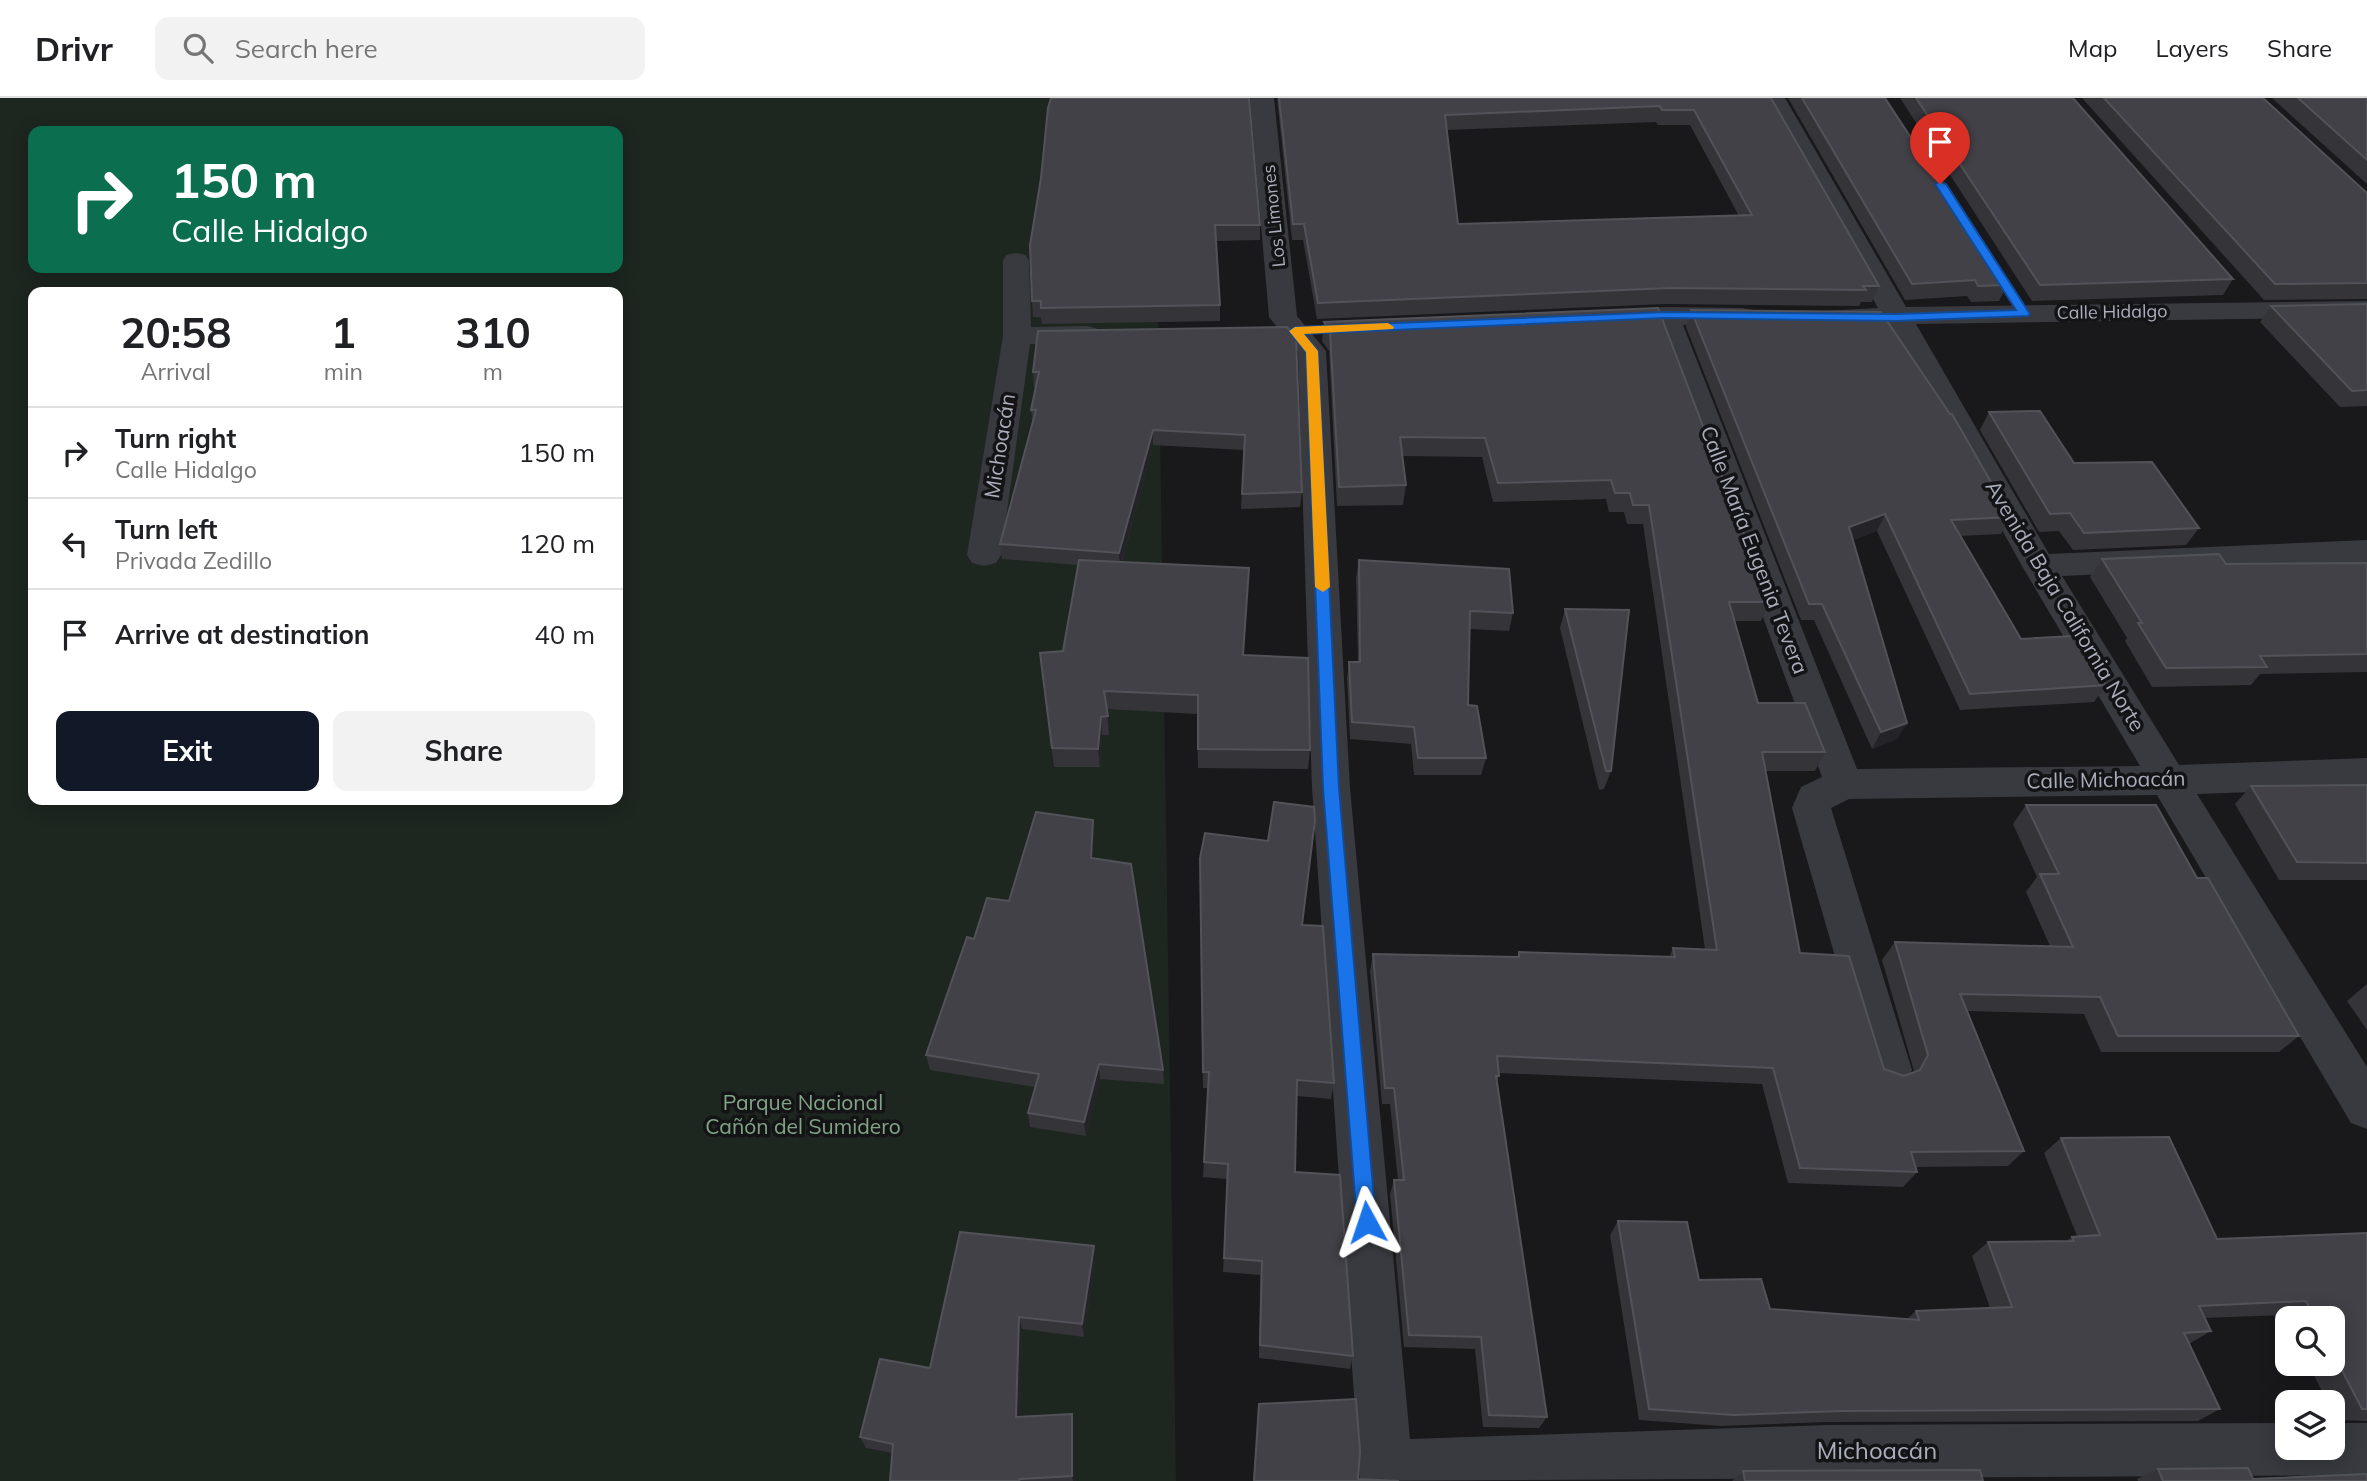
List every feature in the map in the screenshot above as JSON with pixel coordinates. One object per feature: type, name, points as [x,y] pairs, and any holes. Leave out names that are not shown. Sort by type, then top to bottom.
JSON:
[{"type":"street","name":"Los Limones","points":[[1262,98],[1283,317],[1312,351],[1331,788],[1387,1473]]},
{"type":"street","name":"Avenida Baja California Norte","points":[[1773,98],[2039,566],[2367,1108]]},
{"type":"street","name":"Michoacán","points":[[984,555],[1017,336],[1016,261]]},
{"type":"street","name":"Calle Hidalgo","points":[[1582,318],[1665,315],[1896,318],[2017,302],[2246,301],[2367,309]]},
{"type":"street","name":"Calle María Eugenia Tevera","points":[[1665,315],[1844,784]]},
{"type":"street","points":[[1017,336],[1114,334]]},
{"type":"street","points":[[2039,566],[2367,551]]},
{"type":"street","name":"Calle Michoacán","points":[[1844,784],[2167,780],[2367,773]]},
{"type":"street","points":[[1844,784],[1815,799],[1811,808],[1890,1070]]},
{"type":"street","name":"Michoacán","points":[[1387,1473],[1828,1451],[2367,1449]]},
{"type":"green space","name":"Parque Nacional Cañón del Sumidero","points":[[0,98],[1155,98],[1176,1481],[0,1481]]},
{"type":"building","points":[[1051,98],[1249,98],[1260,225],[1215,225],[1220,305],[1041,308],[1041,301],[1032,301],[1030,245]]},
{"type":"building","points":[[1279,98],[1771,98],[1879,286],[1863,286],[1866,290],[1670,288],[1318,303],[1304,224],[1293,224]],"holes":[[[1660,106],[1662,110],[1694,110],[1752,215],[1458,224],[1445,115]]]},
{"type":"building","points":[[1802,98],[1885,98],[2007,285],[1978,286],[1975,280],[1912,284]]},
{"type":"building","points":[[1916,98],[2073,98],[2233,279],[2040,285]]},
{"type":"building","points":[[2104,98],[2263,98],[2367,193],[2367,283],[2275,284]]},
{"type":"building","points":[[2298,98],[2367,98],[2367,160]]},
{"type":"building","points":[[2367,304],[2367,390],[2352,391],[2271,306]]},
{"type":"building","points":[[1658,308],[1770,602],[1729,602],[1758,703],[1805,703],[1825,752],[1762,752],[1800,953],[1849,956],[1884,1069],[1904,1076],[1920,1070],[1928,1055],[1895,942],[2073,947],[2040,874],[2059,874],[2026,805],[2156,805],[2197,878],[2208,878],[2299,1036],[2118,1036],[2100,997],[1960,994],[2024,1151],[1911,1152],[1917,1172],[1800,1168],[1773,1068],[1497,1056],[1499,1076],[1496,1076],[1547,1417],[1489,1415],[1481,1337],[1409,1335],[1394,1180],[1404,1180],[1394,1088],[1385,1088],[1373,954],[1519,957],[1519,952],[1675,957],[1673,948],[1717,950],[1649,505],[1633,505],[1630,493],[1615,493],[1611,480],[1498,483],[1485,438],[1400,437],[1406,485],[1339,487],[1330,332],[1324,322]]},
{"type":"building","points":[[1691,310],[1881,312],[1952,414],[2011,517],[1951,520],[2021,639],[2073,636],[2106,685],[1970,694],[1885,514],[1849,527],[1907,723],[1881,732],[1822,604],[1809,604]]},
{"type":"building","points":[[1287,327],[1296,338],[1302,492],[1242,494],[1245,435],[1153,430],[1119,553],[1000,544],[1036,410],[1031,410],[1039,372],[1033,372],[1038,331]]},
{"type":"building","points":[[2040,411],[2074,463],[2152,462],[2199,528],[2084,533],[2070,513],[2050,514],[1989,412]]},
{"type":"building","points":[[2219,554],[2226,564],[2367,563],[2367,654],[2260,656],[2267,667],[2166,668],[2102,559]]},
{"type":"building","points":[[1079,560],[1249,568],[1243,655],[1308,658],[1310,750],[1198,749],[1198,695],[1104,691],[1108,716],[1101,717],[1098,749],[1052,748],[1040,653],[1063,651]]},
{"type":"building","points":[[1359,560],[1509,569],[1513,613],[1470,611],[1468,705],[1477,706],[1486,758],[1418,758],[1414,727],[1352,722],[1349,662],[1360,662]]},
{"type":"building","points":[[1565,609],[1629,610],[1611,771],[1606,771]]},
{"type":"building","points":[[2367,785],[2367,863],[2297,862],[2251,786]]},
{"type":"building","points":[[1274,802],[1314,807],[1315,820],[1302,925],[1323,926],[1334,1083],[1297,1080],[1295,1172],[1340,1175],[1353,1356],[1260,1345],[1262,1261],[1224,1258],[1228,1164],[1204,1162],[1209,1072],[1203,1072],[1200,858],[1205,833],[1268,841]]},
{"type":"building","points":[[1036,812],[1093,820],[1091,858],[1131,864],[1163,1070],[1099,1064],[1084,1122],[1028,1113],[1039,1074],[926,1055],[967,937],[974,939],[987,898],[1009,901]]},
{"type":"building","points":[[2169,1137],[2217,1239],[2367,1233],[2367,1409],[2362,1409],[2345,1376],[2345,1306],[2308,1306],[2306,1301],[2199,1306],[2211,1331],[2184,1333],[2220,1409],[1842,1411],[1733,1415],[1649,1409],[1618,1221],[1687,1222],[1699,1280],[1761,1279],[1770,1309],[1919,1320],[1916,1311],[2012,1307],[1988,1242],[2074,1241],[2072,1237],[2100,1235],[2061,1138]]},
{"type":"building","points":[[960,1232],[1094,1246],[1082,1324],[1019,1317],[1016,1417],[1072,1414],[1072,1476],[1019,1481],[890,1481],[893,1444],[860,1437],[880,1359],[930,1368]]},
{"type":"building","points":[[1356,1399],[1360,1451],[1358,1479],[1399,1481],[1254,1481],[1259,1404]]},
{"type":"building","points":[[2248,1468],[2253,1479],[2367,1474],[2367,1481],[2163,1481],[2158,1469]]},
{"type":"building","points":[[1980,1470],[1983,1481],[1745,1481],[1743,1471]]},
{"type":"slow traffic","points":[[1323,587],[1312,351],[1295,331],[1388,327]]},
{"type":"route","points":[[1367,1222],[1331,788],[1312,351],[1295,331],[1665,315],[1896,318],[2024,314],[1940,184]]}]
